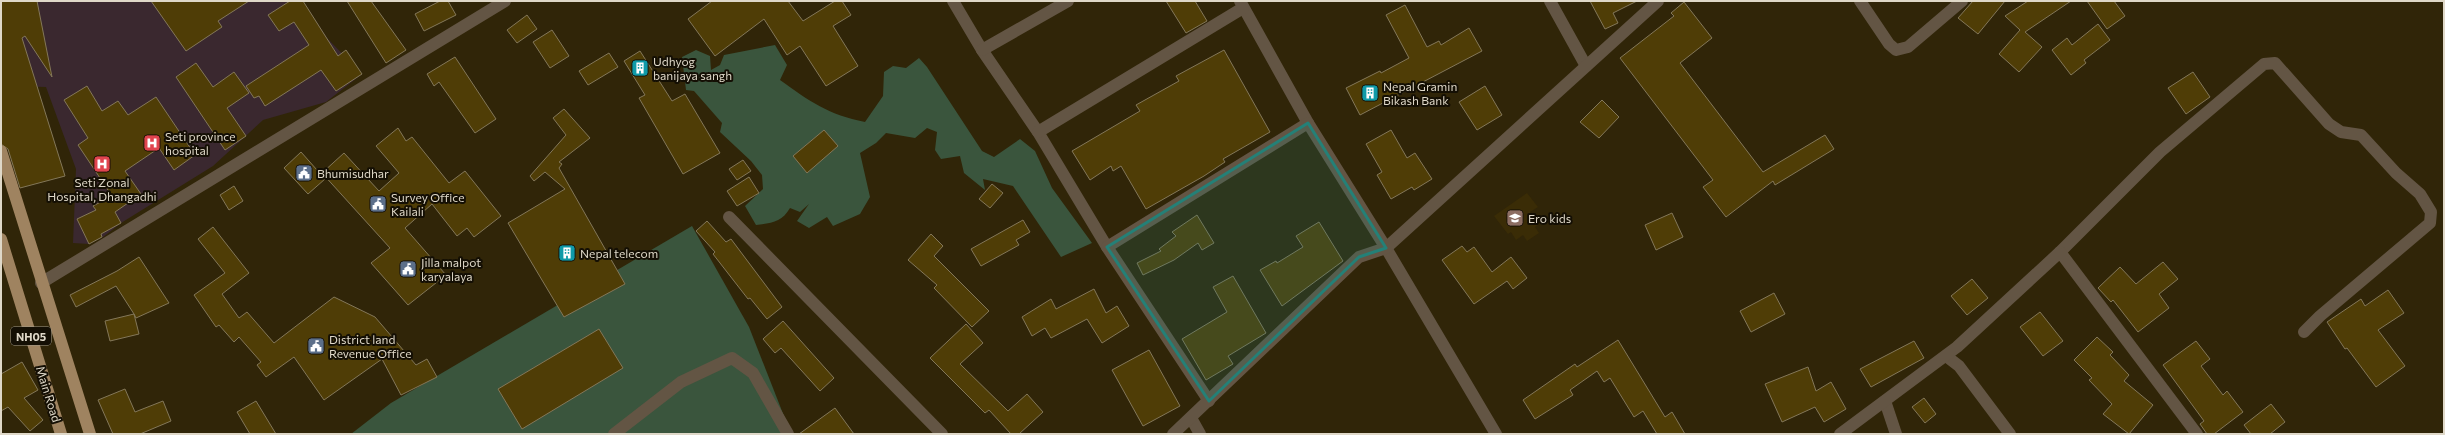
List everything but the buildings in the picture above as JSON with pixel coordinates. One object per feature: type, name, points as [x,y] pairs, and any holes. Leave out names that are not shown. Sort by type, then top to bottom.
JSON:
[{"type":"main road","name":"NH05","points":[[1,151],[41,283],[90,434]]},
{"type":"main road","name":"Main Road","points":[[1,239],[61,434]]},
{"type":"street","points":[[41,283],[506,1]]},
{"type":"street","points":[[953,1],[982,50],[1038,132],[1107,247],[1209,400]]},
{"type":"street","points":[[982,50],[1068,1]]},
{"type":"street","points":[[1550,1],[1586,66]]},
{"type":"street","points":[[1173,434],[1359,257],[1386,248],[1658,1]]},
{"type":"street","points":[[1860,1],[1889,44],[1896,50],[1908,47],[1962,1]]},
{"type":"street","points":[[1038,132],[1242,5],[1308,123],[1386,248],[1496,434]]},
{"type":"street","points":[[1840,434],[1946,356],[2060,252],[2160,152],[2264,64],[2275,63],[2329,124],[2341,132],[2361,135],[2396,173],[2420,194],[2431,212],[2430,223],[2326,311],[2304,332]]},
{"type":"street","points":[[1107,247],[1308,123]]},
{"type":"street","points":[[729,217],[942,434]]},
{"type":"street","points":[[2060,252],[2197,434]]},
{"type":"street","points":[[1946,356],[1959,366],[2010,434]]},
{"type":"street","points":[[614,434],[681,382],[732,358],[753,373],[788,434]]},
{"type":"street","points":[[1885,401],[1896,434]]},
{"type":"street","points":[[1191,418],[1200,434]]},
{"type":"highlighted area","points":[[1308,123],[1386,248],[1359,257],[1209,401],[1107,247]]},
{"type":"shaded area","name":"Seti province hospital","points":[[1,1],[303,1],[327,38],[362,74],[326,102],[263,120],[213,166],[121,223],[103,237],[89,244],[73,243],[76,169],[46,87],[11,86]]},
{"type":"shaded area","name":"Ero kids","points":[[1527,193],[1538,207],[1530,212],[1535,219],[1542,215],[1545,219],[1535,227],[1539,233],[1527,241],[1523,235],[1516,240],[1511,232],[1508,234],[1494,216]]},
{"type":"green space","points":[[775,45],[787,65],[780,80],[800,94],[830,111],[865,122],[883,96],[884,72],[893,66],[906,68],[919,58],[927,67],[982,151],[994,157],[1020,139],[1035,151],[1052,188],[1092,243],[1061,257],[1013,186],[983,179],[985,190],[964,173],[960,156],[941,159],[935,150],[937,132],[927,128],[915,138],[886,133],[876,143],[860,153],[870,197],[860,214],[833,226],[827,217],[809,228],[797,221],[809,204],[800,212],[790,208],[784,216],[776,221],[756,225],[745,206],[763,189],[762,175],[751,161],[720,132],[722,123],[694,91],[686,90],[682,57],[696,50],[710,56],[711,70],[720,65],[724,55]]},
{"type":"green space","points":[[692,226],[749,327],[791,434],[351,434],[391,403]]},
{"type":"place","name":"Udhyog banijaya sangh","points":[[640,68]]},
{"type":"place","name":"Nepal Gramin Bikash Bank","points":[[1370,93]]},
{"type":"place","name":"Seti province hospital","points":[[152,143]]},
{"type":"place","name":"Seti Zonal Hospital, Dhangadhi","points":[[102,164]]},
{"type":"place","name":"Bhumisudhar","points":[[304,173]]},
{"type":"place","name":"Survey Office Kailali","points":[[378,204]]},
{"type":"place","name":"Ero kids","points":[[1515,218]]},
{"type":"place","name":"Nepal telecom","points":[[567,253]]},
{"type":"place","name":"Jilla malpot karyalaya","points":[[408,269]]},
{"type":"place","name":"District land Revenue Office","points":[[316,346]]}]
